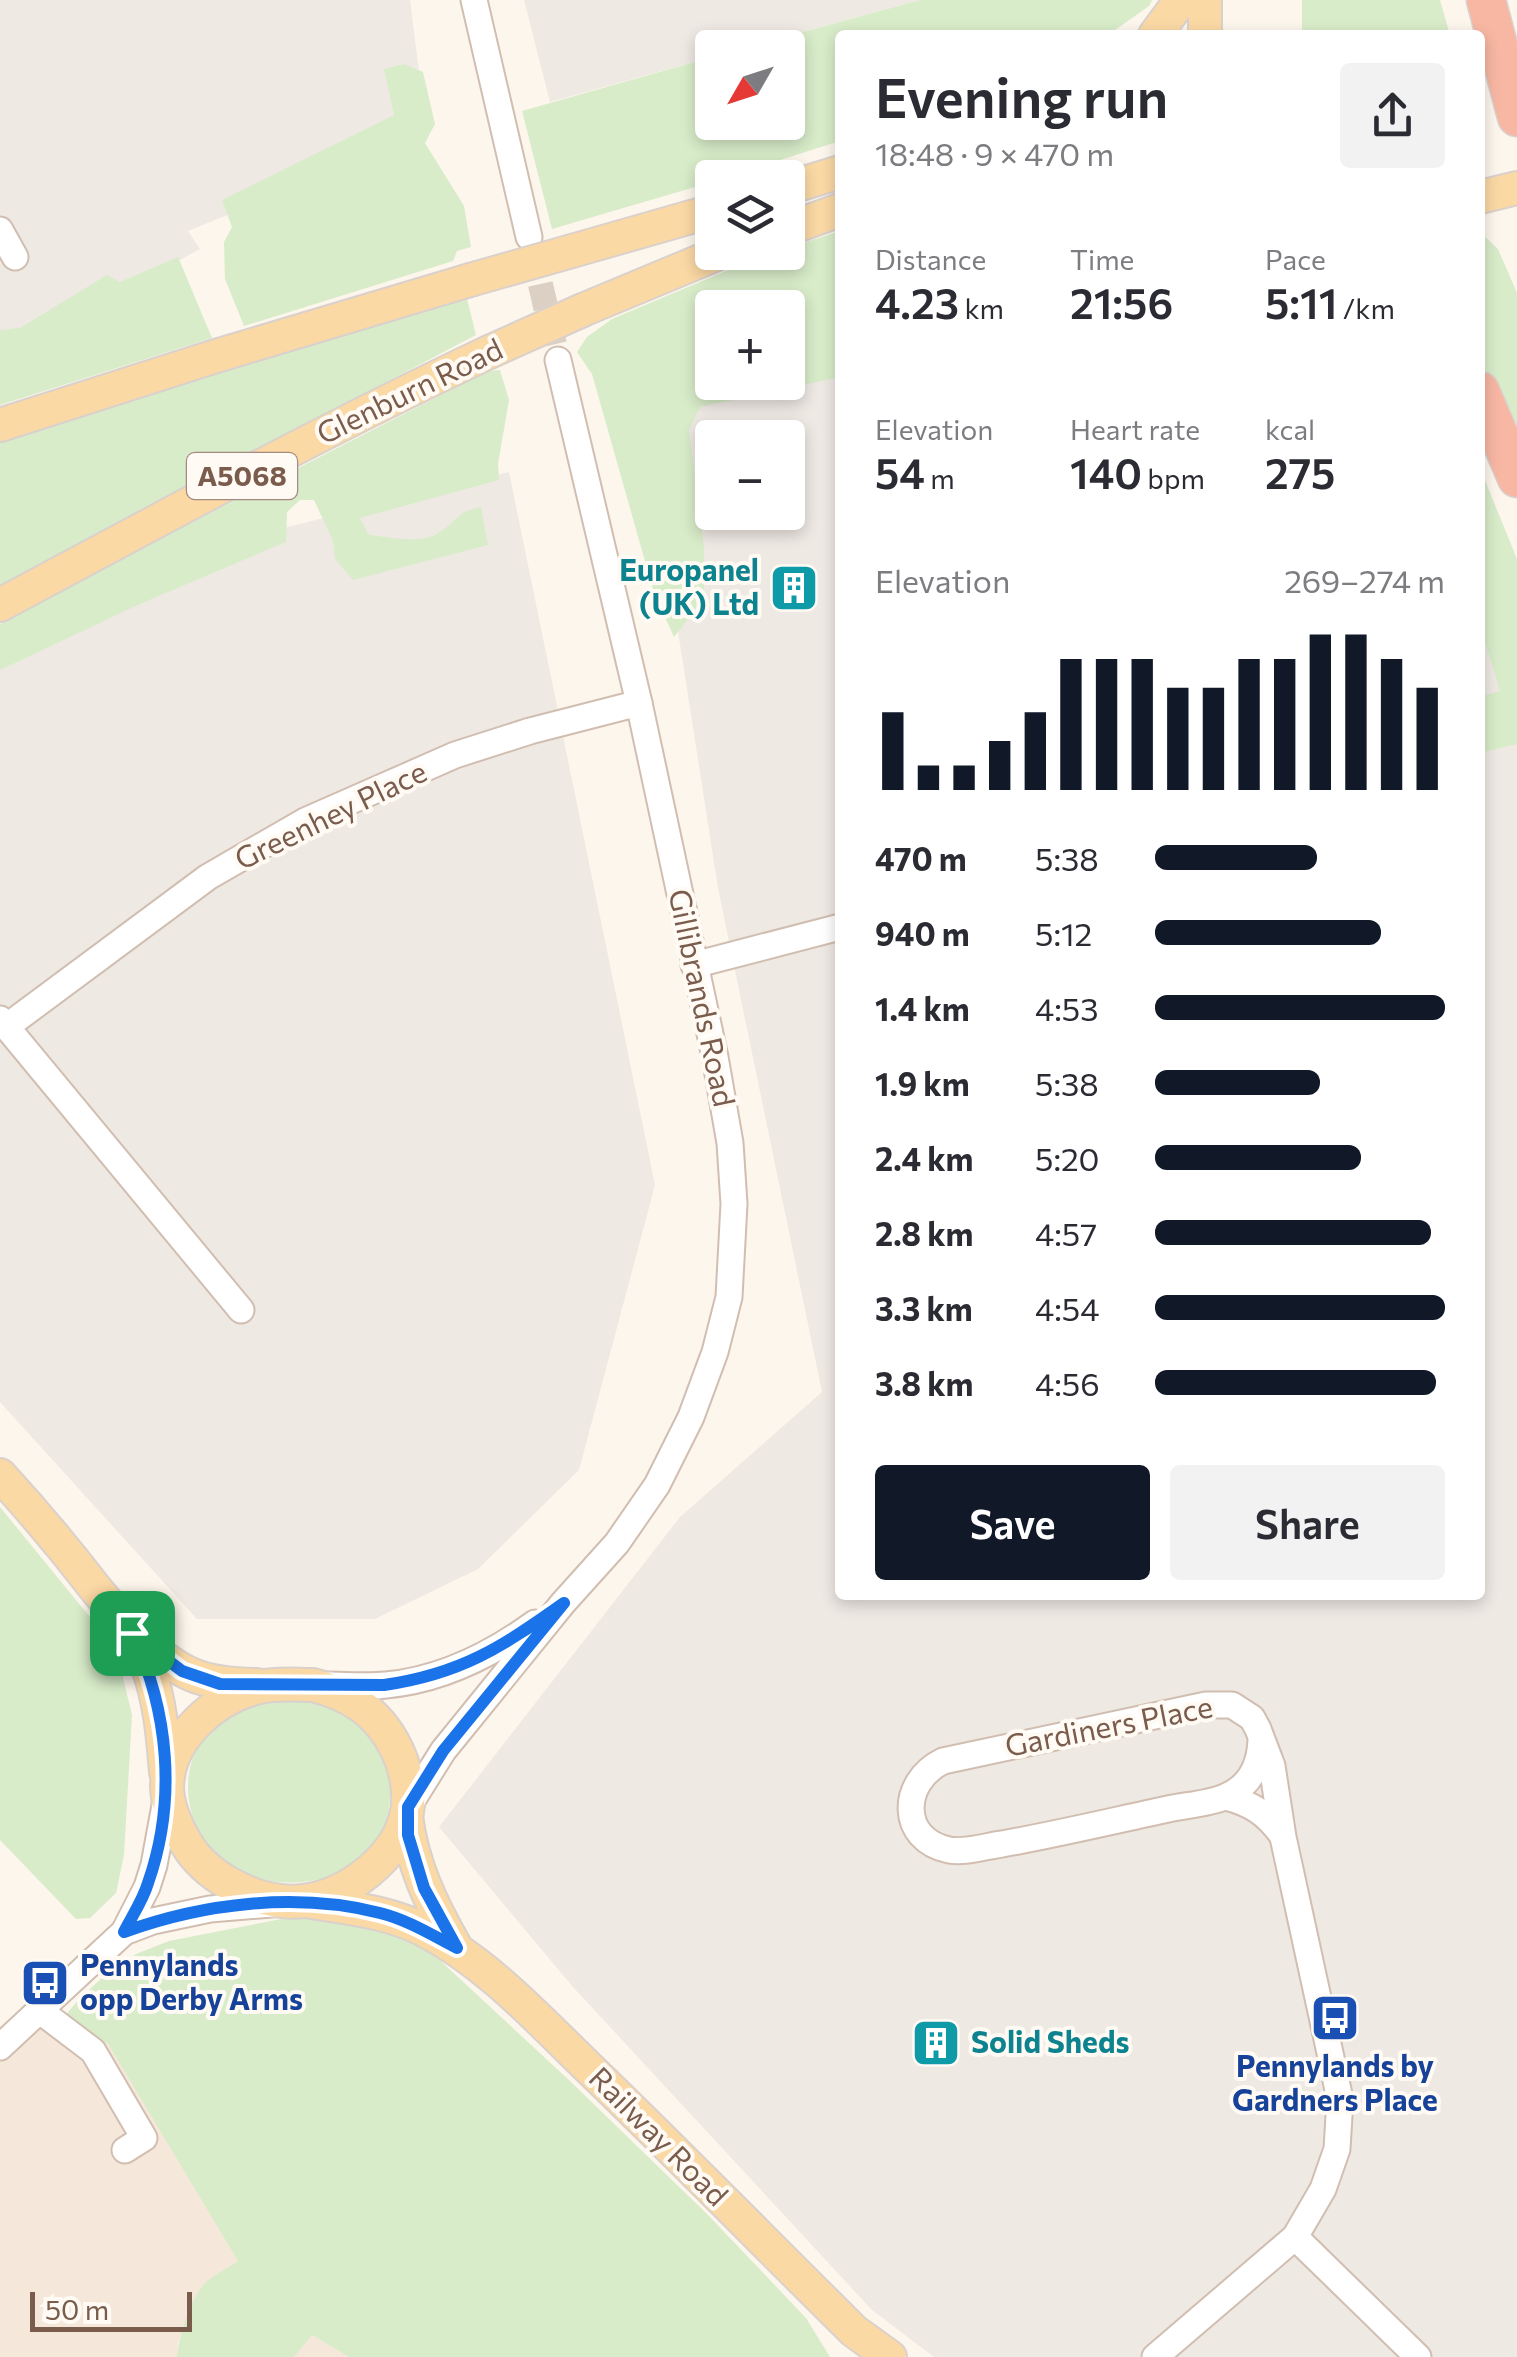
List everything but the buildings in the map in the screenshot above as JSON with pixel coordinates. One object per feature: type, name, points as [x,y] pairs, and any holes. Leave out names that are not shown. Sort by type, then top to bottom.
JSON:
[{"type":"highway","points":[[1486,0],[1517,117]]},
{"type":"highway","points":[[1485,403],[1517,478]]},
{"type":"main road","points":[[1159,30],[1181,0]]},
{"type":"main road","points":[[1205,0],[1205,30]]},
{"type":"main road","points":[[805,183],[835,174]]},
{"type":"main road","points":[[1485,197],[1517,188]]},
{"type":"main road","points":[[805,223],[835,212]]},
{"type":"main road","points":[[0,425],[216,356],[695,216]]},
{"type":"main road","name":"Glenburn Road","points":[[0,605],[350,420],[585,308],[695,263]]},
{"type":"main road","points":[[0,1474],[132,1633],[147,1666],[162,1723],[174,1822],[202,1864],[244,1892],[268,1899],[300,1901],[330,1895],[366,1873],[383,1857],[397,1837],[407,1811],[406,1778],[390,1738],[359,1702],[338,1691],[313,1685],[220,1684],[200,1679],[182,1671],[132,1633]]},
{"type":"main road","points":[[167,1788],[170,1766],[190,1730],[222,1703],[263,1686]]},
{"type":"main road","name":"Railway Road","points":[[407,1811],[414,1860],[424,1888],[457,1948]]},
{"type":"main road","name":"Railway Road","points":[[300,1901],[389,1916],[457,1948],[549,2030],[858,2344],[890,2357]]},
{"type":"street","points":[[474,0],[530,237]]},
{"type":"street","points":[[0,230],[14,257]]},
{"type":"street","name":"Gillibrands Road","points":[[407,1811],[443,1751],[617,1543],[657,1485],[691,1418],[715,1352],[728,1297],[734,1204],[730,1143],[715,1057],[639,703],[558,360]]},
{"type":"street","name":"Greenhey Place","points":[[241,1310],[3,1023],[208,877],[305,822],[455,755],[639,703]]},
{"type":"street","points":[[694,965],[835,928]]},
{"type":"street","name":"Gillibrands Road","points":[[313,1685],[384,1685],[442,1672],[506,1644],[564,1603]]},
{"type":"street","name":"Gardiners Place","points":[[1155,2357],[1294,2237],[1324,2189],[1338,2149],[1340,2099],[1283,1836],[1272,1766],[1258,1728],[1252,1718],[1232,1705],[1206,1705],[944,1760],[921,1776],[910,1809],[918,1830],[928,1839],[947,1850],[959,1851],[1226,1797]]},
{"type":"street","points":[[1226,1797],[1250,1779],[1261,1740]]},
{"type":"street","points":[[0,2047],[121,1934],[147,1887],[167,1788]]},
{"type":"street","points":[[1226,1797],[1258,1809],[1283,1836]]},
{"type":"street","points":[[121,1934],[153,1921],[210,1909],[300,1901]]},
{"type":"street","points":[[39,2010],[93,2051],[144,2138],[125,2150]]},
{"type":"street","points":[[1294,2237],[1418,2357]]},
{"type":"shaded area","points":[[0,0],[410,0],[427,134],[188,231],[200,249],[58,327],[0,350]]},
{"type":"shaded area","points":[[524,0],[920,0],[805,31],[695,30],[695,62],[550,102]]},
{"type":"shaded area","points":[[835,331],[835,1600],[1485,1600],[1485,587],[1517,673],[1517,2357],[934,2357],[872,2310],[573,1987],[439,1827],[680,1517],[822,1392],[718,888],[638,375],[695,380],[695,400],[805,400],[805,364]]},
{"type":"shaded area","points":[[509,472],[655,1185],[579,1470],[478,1569],[375,1619],[197,1619],[0,1402],[0,649],[219,544]]},
{"type":"shaded area","points":[[37,2014],[107,2041],[239,2261],[210,2279],[178,2342],[177,2357],[0,2357],[0,2048]]},
{"type":"shaded area","points":[[312,2335],[349,2357],[294,2357]]},
{"type":"green space","points":[[920,0],[1152,0],[1115,30],[835,30],[835,143],[780,160],[695,160],[695,187],[552,229],[522,111],[695,62],[695,140],[805,140],[805,31]]},
{"type":"green space","points":[[1302,0],[1440,0],[1449,30],[1302,30]]},
{"type":"green space","points":[[404,64],[423,72],[435,124],[425,143],[464,206],[471,247],[457,251],[453,261],[244,326],[225,279],[224,242],[232,227],[222,200],[394,115],[384,69]]},
{"type":"green space","points":[[835,233],[835,378],[805,384],[805,290],[695,290],[695,400],[733,400],[700,407],[689,430],[695,477],[695,530],[702,530],[704,547],[704,593],[674,637],[654,593],[592,374],[577,352],[587,337],[612,319],[728,270],[805,270],[805,242]]},
{"type":"green space","points":[[1485,237],[1498,249],[1517,293],[1517,453],[1485,379]]},
{"type":"green space","points":[[178,257],[212,338],[0,405],[0,330],[20,328],[107,275],[120,282]]},
{"type":"green space","points":[[465,291],[476,335],[0,585],[0,436]]},
{"type":"green space","points":[[500,370],[509,400],[499,480],[360,518],[369,535],[415,539],[432,536],[462,514],[481,507],[488,545],[353,580],[335,559],[333,541],[314,500],[300,500],[287,512],[286,542],[140,604],[0,670],[0,624],[488,371]]},
{"type":"green space","points":[[1485,480],[1517,559],[1517,744],[1485,752],[1485,696],[1500,691],[1485,642]]},
{"type":"green space","points":[[0,1507],[116,1649],[132,1715],[124,1855],[116,1893],[90,1918],[76,1919],[0,1840]]},
{"type":"green space","points":[[278,1701],[316,1703],[338,1710],[363,1728],[380,1752],[389,1778],[390,1804],[383,1830],[368,1852],[346,1870],[316,1880],[267,1881],[229,1865],[203,1838],[190,1805],[190,1770],[204,1738],[233,1713]]},
{"type":"green space","points":[[317,1912],[400,1936],[431,1952],[708,2215],[806,2318],[830,2357],[349,2357],[312,2335],[294,2357],[177,2357],[186,2318],[200,2289],[238,2261],[107,2042],[93,2051],[64,2017],[103,1977],[136,1954],[169,1941]]},
{"type":"tunnel","points":[[532,248],[558,360]]},
{"type":"place","name":"Europanel (UK) Ltd","points":[[794,588]]},
{"type":"place","name":"Pennylands opp Derby Arms","points":[[45,1983]]},
{"type":"place","name":"Pennylands by Gardners Place","points":[[1335,2018]]},
{"type":"place","name":"Solid Sheds","points":[[936,2043]]},
{"type":"route","points":[[564,1603],[443,1751],[408,1807],[408,1835],[414,1860],[436,1913],[457,1948],[421,1928],[378,1912],[306,1901],[210,1909],[153,1921],[124,1932],[154,1865],[167,1791],[162,1723],[147,1666],[132,1633],[182,1671],[220,1684],[384,1685],[409,1682],[474,1660],[506,1644],[564,1603]]}]
